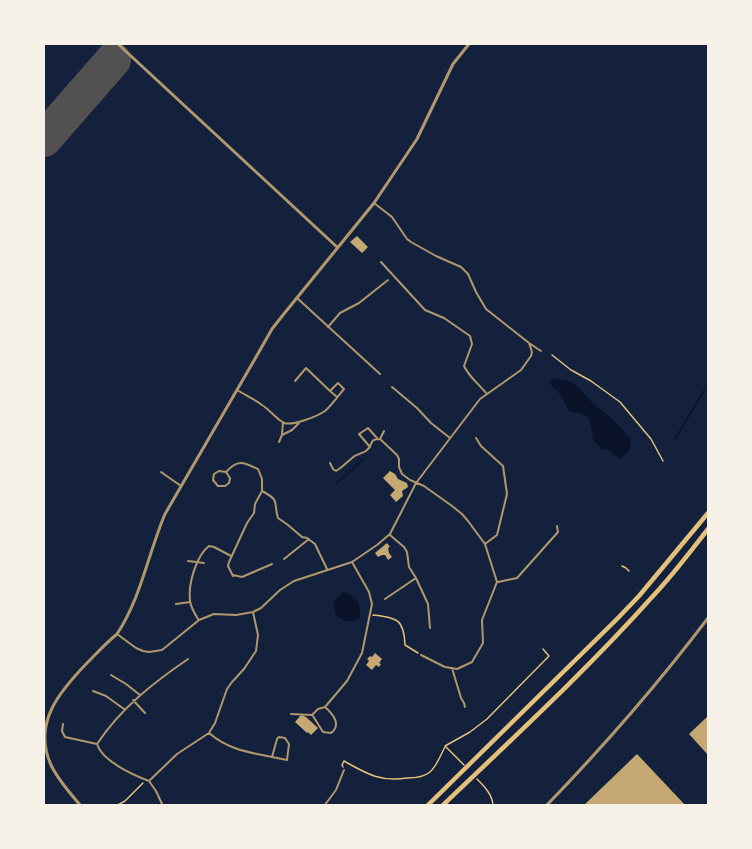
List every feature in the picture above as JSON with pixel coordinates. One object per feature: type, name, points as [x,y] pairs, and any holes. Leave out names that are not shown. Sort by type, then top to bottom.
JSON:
[{"type":"highway","points":[[427,806],[617,619],[708,513]]},
{"type":"highway","points":[[442,806],[625,627],[708,530]]},
{"type":"street","points":[[118,44],[337,247]]},
{"type":"street","points":[[81,806],[67,790],[51,765],[47,751],[45,734],[54,702],[62,690],[117,634],[135,602],[168,508],[272,329],[374,203],[417,139],[453,64],[469,44]]},
{"type":"street","points":[[374,203],[392,217],[407,239],[423,250],[460,267],[468,274],[486,309],[542,351]]},
{"type":"street","points":[[381,262],[425,310],[444,318],[470,336],[472,344],[465,366],[471,377],[486,393]]},
{"type":"street","points":[[328,327],[340,313],[359,303],[388,280]]},
{"type":"street","points":[[297,298],[380,374]]},
{"type":"street","points":[[349,302],[350,307]]},
{"type":"street","points":[[117,634],[143,651],[162,650],[199,620],[214,614],[236,615],[253,612],[294,581],[352,562],[377,545],[390,534],[416,483],[480,399],[521,370],[531,356],[529,343]]},
{"type":"street","points":[[295,381],[306,368],[337,397]]},
{"type":"street","points":[[237,390],[283,422],[293,424],[321,414],[344,390],[338,383],[330,391]]},
{"type":"street","points":[[392,387],[450,438]]},
{"type":"street","points":[[282,435],[292,430],[301,421]]},
{"type":"street","points":[[279,442],[283,422]]},
{"type":"street","points":[[370,447],[359,434],[368,428],[398,455],[402,474],[424,486],[462,514],[485,544],[497,582],[482,620],[483,643],[472,662],[457,669],[445,667],[421,655]]},
{"type":"street","points":[[330,463],[336,471],[352,457],[367,450],[373,440],[379,439],[384,431]]},
{"type":"street","points":[[476,438],[481,446],[503,466],[507,494],[497,535],[485,544]]},
{"type":"street","points":[[226,472],[234,463],[239,462],[258,469],[262,478],[262,491],[255,504],[254,513],[231,556],[228,566],[232,575],[242,577],[272,564]]},
{"type":"street","points":[[219,471],[226,472],[230,478],[229,483],[225,486],[218,486],[213,480],[214,474],[219,471]]},
{"type":"street","points":[[161,472],[181,486]]},
{"type":"street","points":[[262,491],[276,502],[278,519],[302,537],[309,539],[318,548],[327,569]]},
{"type":"street","points":[[497,582],[517,578],[558,532],[557,526]]},
{"type":"street","points":[[390,534],[407,552],[409,567],[428,604],[430,628]]},
{"type":"street","points":[[284,560],[309,539]]},
{"type":"street","points":[[199,620],[190,603],[189,592],[197,562],[209,546],[231,556]]},
{"type":"street","points":[[188,561],[204,563]]},
{"type":"street","points":[[291,714],[312,715],[318,709],[326,707],[358,663],[372,604],[369,592],[352,562]]},
{"type":"street","points":[[385,599],[416,578]]},
{"type":"street","points":[[176,604],[190,603]]},
{"type":"street","points":[[147,781],[156,776],[177,754],[209,734],[232,682],[256,651],[258,635],[253,612]]},
{"type":"street","points":[[546,806],[589,762],[636,708],[708,618]]},
{"type":"street","points":[[97,744],[133,700],[188,659]]},
{"type":"street","points":[[452,668],[460,698],[465,707]]},
{"type":"street","points":[[111,675],[140,695]]},
{"type":"street","points":[[93,691],[106,696],[124,709]]},
{"type":"street","points":[[133,700],[145,713]]},
{"type":"street","points":[[312,715],[323,732],[331,733],[336,730],[336,719],[326,707]]},
{"type":"street","points":[[63,724],[62,731],[65,737],[97,744],[108,759],[147,781],[156,791],[163,806]]},
{"type":"street","points":[[209,734],[238,750],[272,757],[287,760],[289,744],[285,738],[277,739],[272,757]]},
{"type":"street","points":[[324,806],[336,790],[345,770]]},
{"type":"path","points":[[552,355],[621,402],[651,439],[663,461]]},
{"type":"path","points":[[622,566],[629,571]]},
{"type":"path","points":[[370,614],[396,619],[405,633],[405,645],[421,655]]},
{"type":"path","points":[[345,770],[342,765],[344,761],[380,778],[395,780],[428,773],[445,746],[487,719],[549,656],[543,649]]},
{"type":"path","points":[[445,746],[450,752]]},
{"type":"path","points":[[116,806],[147,781]]},
{"type":"path","points":[[485,786],[493,800],[493,806]]},
{"type":"water","points":[[552,379],[567,380],[579,388],[631,439],[629,451],[620,459],[609,450],[601,449],[593,439],[589,418],[581,413],[569,411],[558,391],[552,387],[550,382]]},
{"type":"water","points":[[343,592],[358,601],[360,618],[347,621],[335,614],[334,602]]},
{"type":"building","points":[[357,236],[368,247],[362,253],[350,242]]},
{"type":"building","points":[[390,471],[398,479],[407,483],[408,487],[402,491],[403,496],[396,502],[390,495],[395,490],[383,478]]},
{"type":"building","points":[[387,543],[392,557],[388,560],[385,555],[378,557],[375,553]]},
{"type":"building","points":[[375,653],[382,659],[379,667],[376,665],[372,670],[366,665],[369,661],[367,659]]},
{"type":"building","points":[[301,715],[318,728],[311,735],[295,722]]},
{"type":"building","points":[[708,716],[708,755],[689,734]]},
{"type":"building","points":[[637,754],[686,806],[583,806]]},
{"type":"waterway","points":[[675,439],[708,384]]},
{"type":"waterway","points":[[337,483],[364,459]]},
{"type":"runway","points":[[44,139],[113,60]]}]
